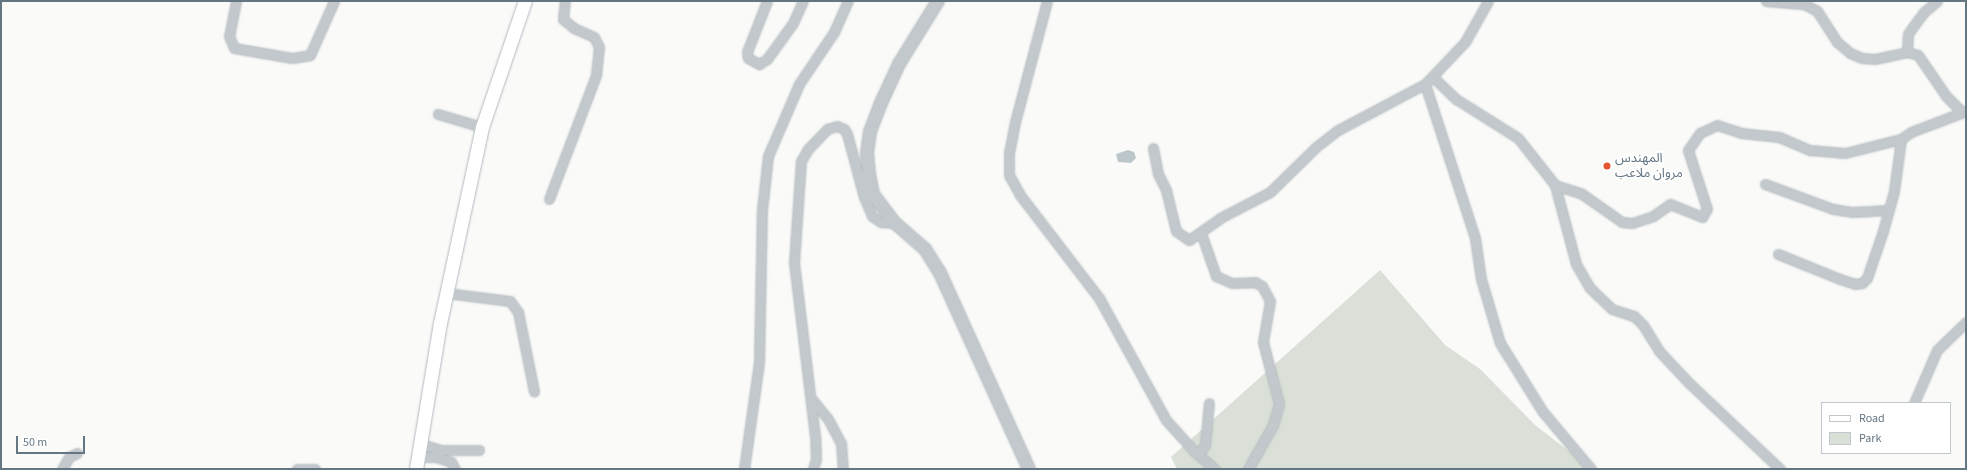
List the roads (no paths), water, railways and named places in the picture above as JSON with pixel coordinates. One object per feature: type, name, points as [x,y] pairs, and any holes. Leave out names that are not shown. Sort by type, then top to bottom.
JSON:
[{"type":"main road","points":[[417,463],[446,293],[482,127],[525,1]]},
{"type":"street","points":[[236,1],[229,36],[234,48],[292,58],[310,55],[334,1]]},
{"type":"street","points":[[549,199],[596,75],[599,47],[594,37],[574,28],[563,19],[565,1]]},
{"type":"street","points":[[767,1],[747,52],[748,58],[759,64],[764,62],[793,23],[803,1]]},
{"type":"street","points":[[744,469],[759,362],[762,210],[768,156],[799,84],[834,32],[848,1]]},
{"type":"street","points":[[938,1],[899,64],[870,132],[867,154],[874,194],[895,223],[925,250],[940,273],[1029,469]]},
{"type":"street","points":[[1048,1],[1015,122],[1009,152],[1009,175],[1020,195],[1099,298],[1166,420],[1215,469]]},
{"type":"street","points":[[1153,148],[1158,174],[1166,190],[1176,230],[1189,240],[1201,233],[1220,218],[1270,192],[1316,147],[1338,130],[1425,84],[1465,42],[1488,1]]},
{"type":"street","points":[[1555,185],[1582,194],[1622,222],[1641,221],[1670,204],[1702,217],[1707,208],[1688,150],[1694,138],[1710,127],[1718,125],[1741,133],[1779,137],[1810,150],[1845,153],[1901,139],[1911,132],[1964,111],[1946,96],[1918,55],[1907,52],[1875,59],[1862,58],[1850,53],[1837,42],[1818,11],[1804,4],[1766,1]]},
{"type":"street","points":[[1907,52],[1908,34],[1924,12],[1937,1]]},
{"type":"street","points":[[1433,77],[1456,99],[1518,138],[1555,185],[1576,264],[1590,288],[1612,309],[1634,316],[1643,325],[1659,351],[1688,382],[1780,469]]},
{"type":"street","points":[[1425,84],[1475,238],[1481,280],[1500,343],[1542,412],[1591,469]]},
{"type":"street","points":[[438,114],[482,127]]},
{"type":"street","points":[[813,469],[816,460],[815,436],[794,263],[801,162],[808,149],[827,129],[837,126],[847,134],[864,197],[872,216],[881,222],[895,223]]},
{"type":"street","points":[[1778,254],[1840,279],[1855,284],[1862,284],[1871,267],[1889,210],[1901,139]]},
{"type":"street","points":[[1765,184],[1833,209],[1853,212],[1889,210]]},
{"type":"street","points":[[1201,233],[1216,276],[1232,283],[1255,282],[1262,286],[1270,301],[1263,342],[1279,404],[1273,425],[1248,469]]},
{"type":"street","points":[[446,293],[510,301],[518,312],[534,391]]},
{"type":"street","points":[[1914,402],[1937,350],[1966,322]]},
{"type":"street","points":[[811,398],[828,419],[841,442],[843,469]]},
{"type":"street","points":[[1199,453],[1205,445],[1209,403]]},
{"type":"street","points":[[421,444],[441,450],[479,450]]},
{"type":"street","points":[[62,469],[69,457],[77,453]]},
{"type":"street","points":[[417,463],[436,457],[450,462],[455,469]]},
{"type":"street","points":[[297,469],[315,469]]},
{"type":"place","name":"المهندس مروان ملاعب","points":[[1607,166]]}]
